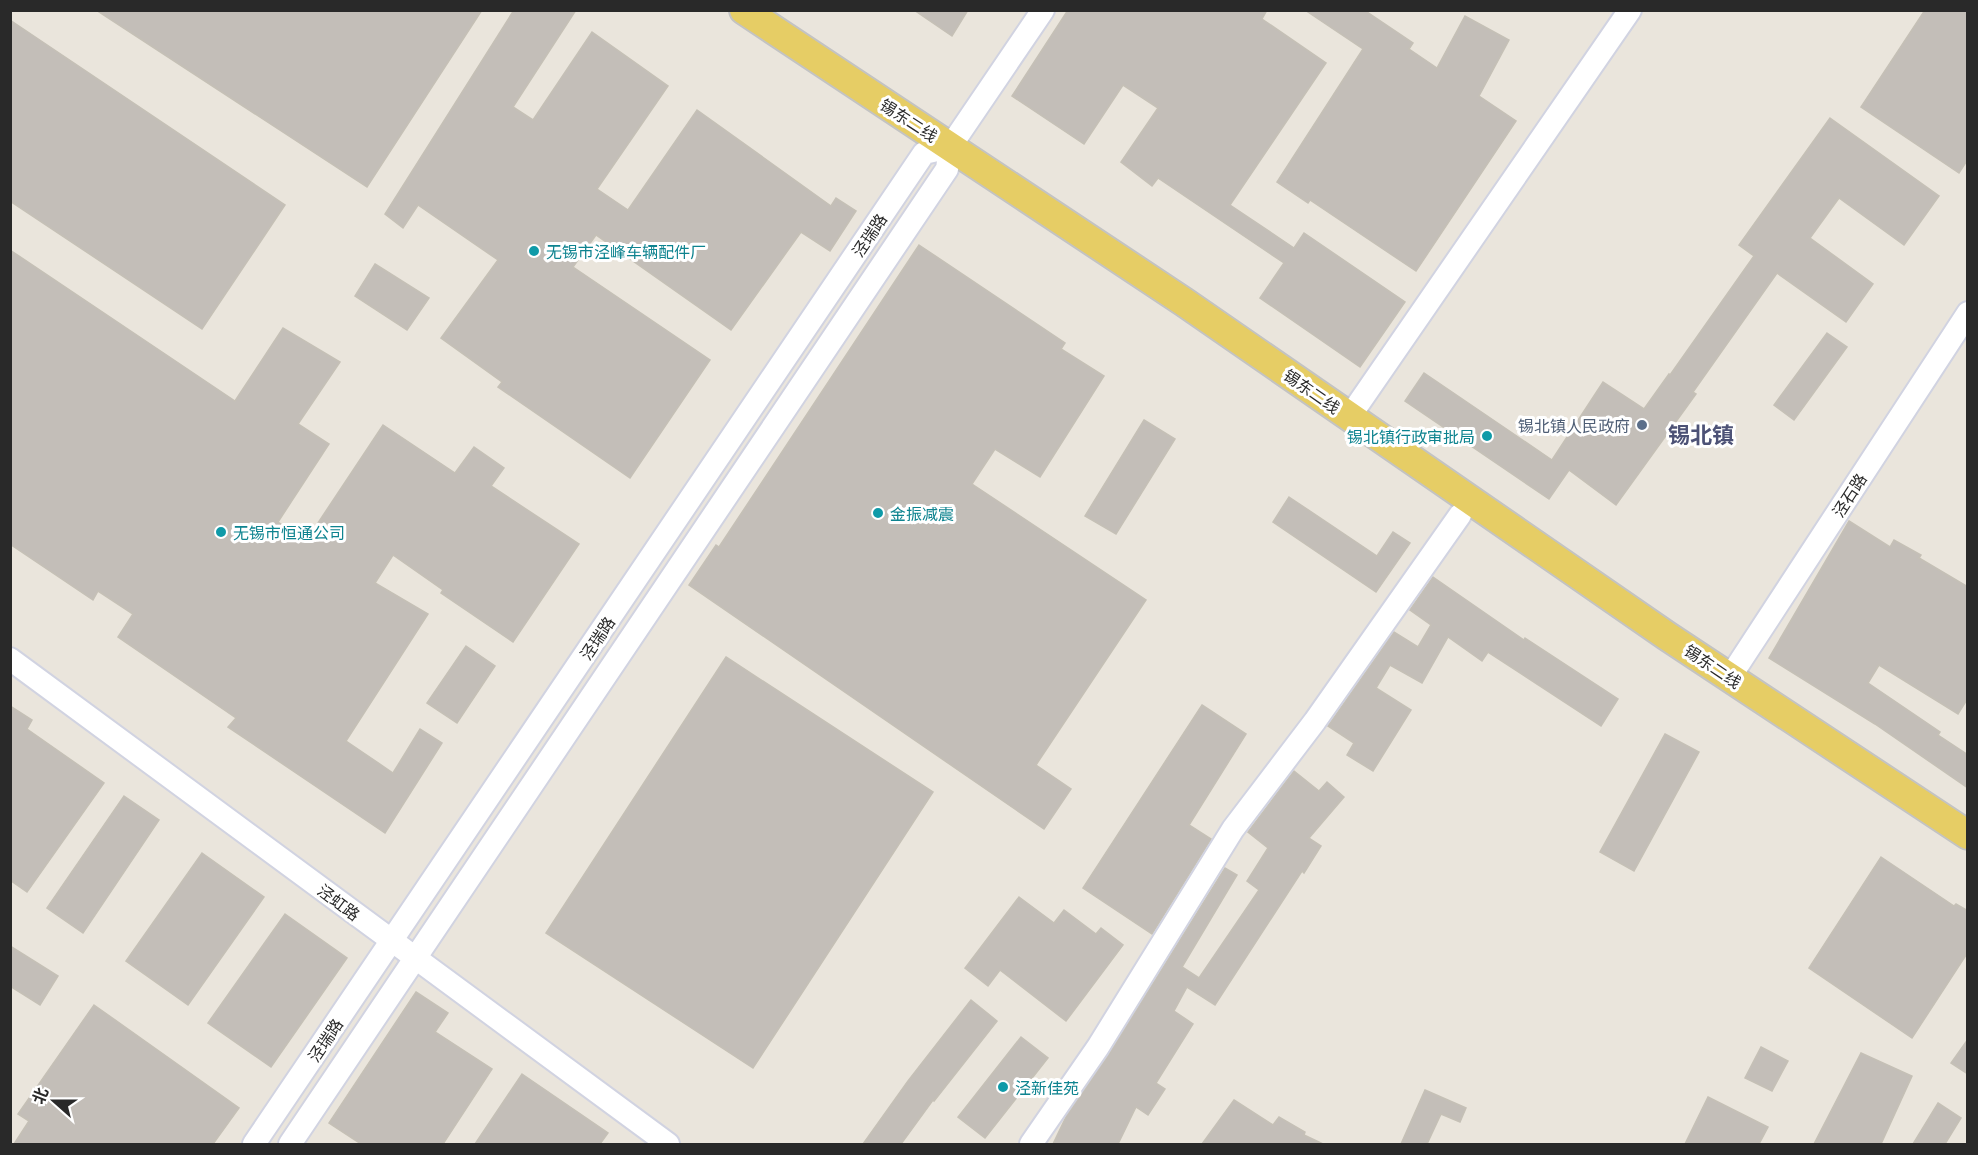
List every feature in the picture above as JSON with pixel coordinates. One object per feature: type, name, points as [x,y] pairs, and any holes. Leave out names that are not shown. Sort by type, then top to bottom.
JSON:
[{"type":"main road","name":"锡东二线","points":[[744,10],[1184,302],[1730,678],[1968,835]]},
{"type":"street","name":"泾瑞路","points":[[290,1144],[947,169],[950,147],[1043,10]]},
{"type":"street","points":[[1350,416],[1630,10]]},
{"type":"street","name":"泾瑞路","points":[[254,1144],[924,153],[950,147]]},
{"type":"street","name":"泾石路","points":[[1730,678],[1968,313]]},
{"type":"street","points":[[1032,1144],[1098,1047],[1233,829],[1315,721],[1460,515]]},
{"type":"street","name":"泾虹路","points":[[10,658],[668,1144]]},
{"type":"building","points":[[96,10],[482,10],[367,187]]},
{"type":"building","points":[[514,10],[576,10],[513,107],[533,120],[592,32],[668,86],[597,189],[628,210],[697,110],[831,206],[836,198],[856,211],[830,251],[801,232],[731,330],[596,235],[573,267],[710,360],[630,478],[498,387],[502,382],[441,338],[498,260],[418,205],[403,228],[385,214]]},
{"type":"building","points":[[914,10],[968,10],[952,36]]},
{"type":"building","points":[[1068,10],[1267,10],[1262,19],[1326,63],[1230,205],[1294,248],[1304,233],[1405,302],[1360,367],[1260,298],[1284,263],[1158,178],[1152,186],[1121,162],[1158,108],[1123,85],[1084,144],[1012,96]]},
{"type":"building","points":[[1305,10],[1364,10],[1413,43],[1409,49],[1437,68],[1465,16],[1509,40],[1479,96],[1516,121],[1416,271],[1310,200],[1308,203],[1277,182],[1363,49]]},
{"type":"building","points":[[1925,10],[1968,10],[1968,159],[1959,173],[1861,107]]},
{"type":"building","points":[[10,20],[285,205],[202,329],[10,201]]},
{"type":"building","points":[[1830,118],[1939,196],[1904,245],[1839,198],[1810,238],[1873,284],[1846,322],[1777,273],[1693,392],[1696,394],[1616,505],[1569,470],[1549,499],[1405,401],[1424,373],[1552,460],[1603,382],[1644,409],[1754,256],[1739,245]]},
{"type":"building","name":"金振减震","points":[[919,245],[1065,343],[1061,349],[1104,376],[1040,477],[995,449],[972,484],[1146,600],[1036,765],[1071,789],[1044,829],[689,585],[716,545],[719,547]]},
{"type":"building","points":[[10,250],[235,401],[283,328],[340,362],[298,424],[329,444],[278,522],[306,541],[383,425],[455,473],[474,447],[504,468],[491,486],[579,544],[513,642],[441,593],[443,590],[393,555],[375,583],[428,614],[346,741],[393,773],[420,729],[442,743],[385,833],[228,727],[236,718],[118,637],[133,614],[98,591],[93,600],[10,544]]},
{"type":"building","points":[[375,264],[429,298],[407,330],[355,296]]},
{"type":"building","points":[[1827,333],[1847,347],[1794,420],[1774,405]]},
{"type":"building","points":[[1144,420],[1175,439],[1116,534],[1085,516]]},
{"type":"building","points":[[1289,497],[1377,556],[1393,532],[1410,543],[1376,592],[1273,522]]},
{"type":"building","points":[[1849,521],[1890,547],[1894,540],[1921,555],[1919,558],[1968,587],[1968,698],[1958,714],[1879,665],[1868,683],[1940,732],[1938,735],[1968,755],[1968,788],[1875,724],[1769,658]]},
{"type":"building","points":[[1433,577],[1524,640],[1525,638],[1618,699],[1601,726],[1488,652],[1482,661],[1448,637],[1422,683],[1390,665],[1376,688],[1411,710],[1373,771],[1347,755],[1354,743],[1328,726],[1394,632],[1418,647],[1431,625],[1410,610]]},
{"type":"building","points":[[466,646],[495,666],[457,723],[427,703]]},
{"type":"building","points":[[726,657],[933,792],[753,1068],[546,933]]},
{"type":"building","points":[[1202,705],[1246,734],[1189,825],[1211,839],[1152,934],[1083,888]]},
{"type":"building","points":[[10,706],[32,720],[27,729],[104,783],[27,892],[10,880]]},
{"type":"building","points":[[1665,734],[1699,752],[1634,871],[1600,852]]},
{"type":"building","points":[[1294,771],[1319,791],[1327,782],[1344,797],[1309,838],[1321,846],[1304,873],[1302,871],[1215,1005],[1187,987],[1174,1011],[1193,1024],[1156,1083],[1165,1089],[1148,1115],[1136,1107],[1118,1144],[1053,1144],[1067,1115],[1109,1054],[1225,868],[1237,875],[1182,967],[1199,978],[1259,890],[1247,881],[1268,848],[1248,832]]},
{"type":"building","points":[[124,796],[159,820],[83,933],[47,908]]},
{"type":"building","points":[[202,853],[264,897],[188,1005],[126,961]]},
{"type":"building","points":[[1881,857],[1954,906],[1956,904],[1968,911],[1968,952],[1912,1038],[1809,968]]},
{"type":"building","points":[[1019,897],[1054,923],[1064,910],[1096,934],[1101,928],[1123,945],[1066,1021],[1000,970],[988,986],[965,968]]},
{"type":"building","points":[[285,914],[347,958],[271,1067],[208,1023]]},
{"type":"building","points":[[10,946],[58,976],[40,1005],[10,986]]},
{"type":"building","points":[[416,992],[448,1013],[435,1032],[492,1069],[443,1144],[361,1144],[329,1123]]},
{"type":"building","points":[[971,1000],[997,1021],[933,1100],[901,1144],[863,1144],[908,1081]]},
{"type":"building","points":[[94,1005],[239,1108],[213,1144],[14,1144],[29,1121],[18,1114]]},
{"type":"building","name":"泾新佳苑","points":[[1021,1037],[1048,1058],[985,1138],[958,1117]]},
{"type":"building","points":[[1968,1039],[1968,1074],[1951,1063]]},
{"type":"building","points":[[1761,1047],[1788,1061],[1772,1091],[1745,1078]]},
{"type":"building","points":[[1861,1053],[1912,1076],[1881,1144],[1814,1144]]},
{"type":"building","points":[[522,1074],[608,1133],[600,1144],[475,1144]]},
{"type":"building","points":[[1425,1090],[1466,1108],[1460,1122],[1441,1114],[1427,1144],[1401,1144]]},
{"type":"building","points":[[1708,1097],[1768,1127],[1759,1144],[1685,1144]]},
{"type":"building","points":[[1234,1100],[1273,1125],[1279,1117],[1305,1132],[1304,1135],[1323,1144],[1202,1144]]},
{"type":"building","points":[[1938,1103],[1961,1118],[1945,1144],[1913,1144]]},
{"type":"place","name":"无锡市泾峰车辆配件厂","points":[[534,251]]},
{"type":"place","name":"锡北镇人民政府","points":[[1642,425]]},
{"type":"place","name":"锡北镇行政审批局","points":[[1487,436]]},
{"type":"place","name":"金振减震","points":[[878,513]]},
{"type":"place","name":"无锡市恒通公司","points":[[221,532]]},
{"type":"place","name":"泾新佳苑","points":[[1003,1087]]},
{"type":"district","name":"锡北镇","points":[[1701,434]]}]
